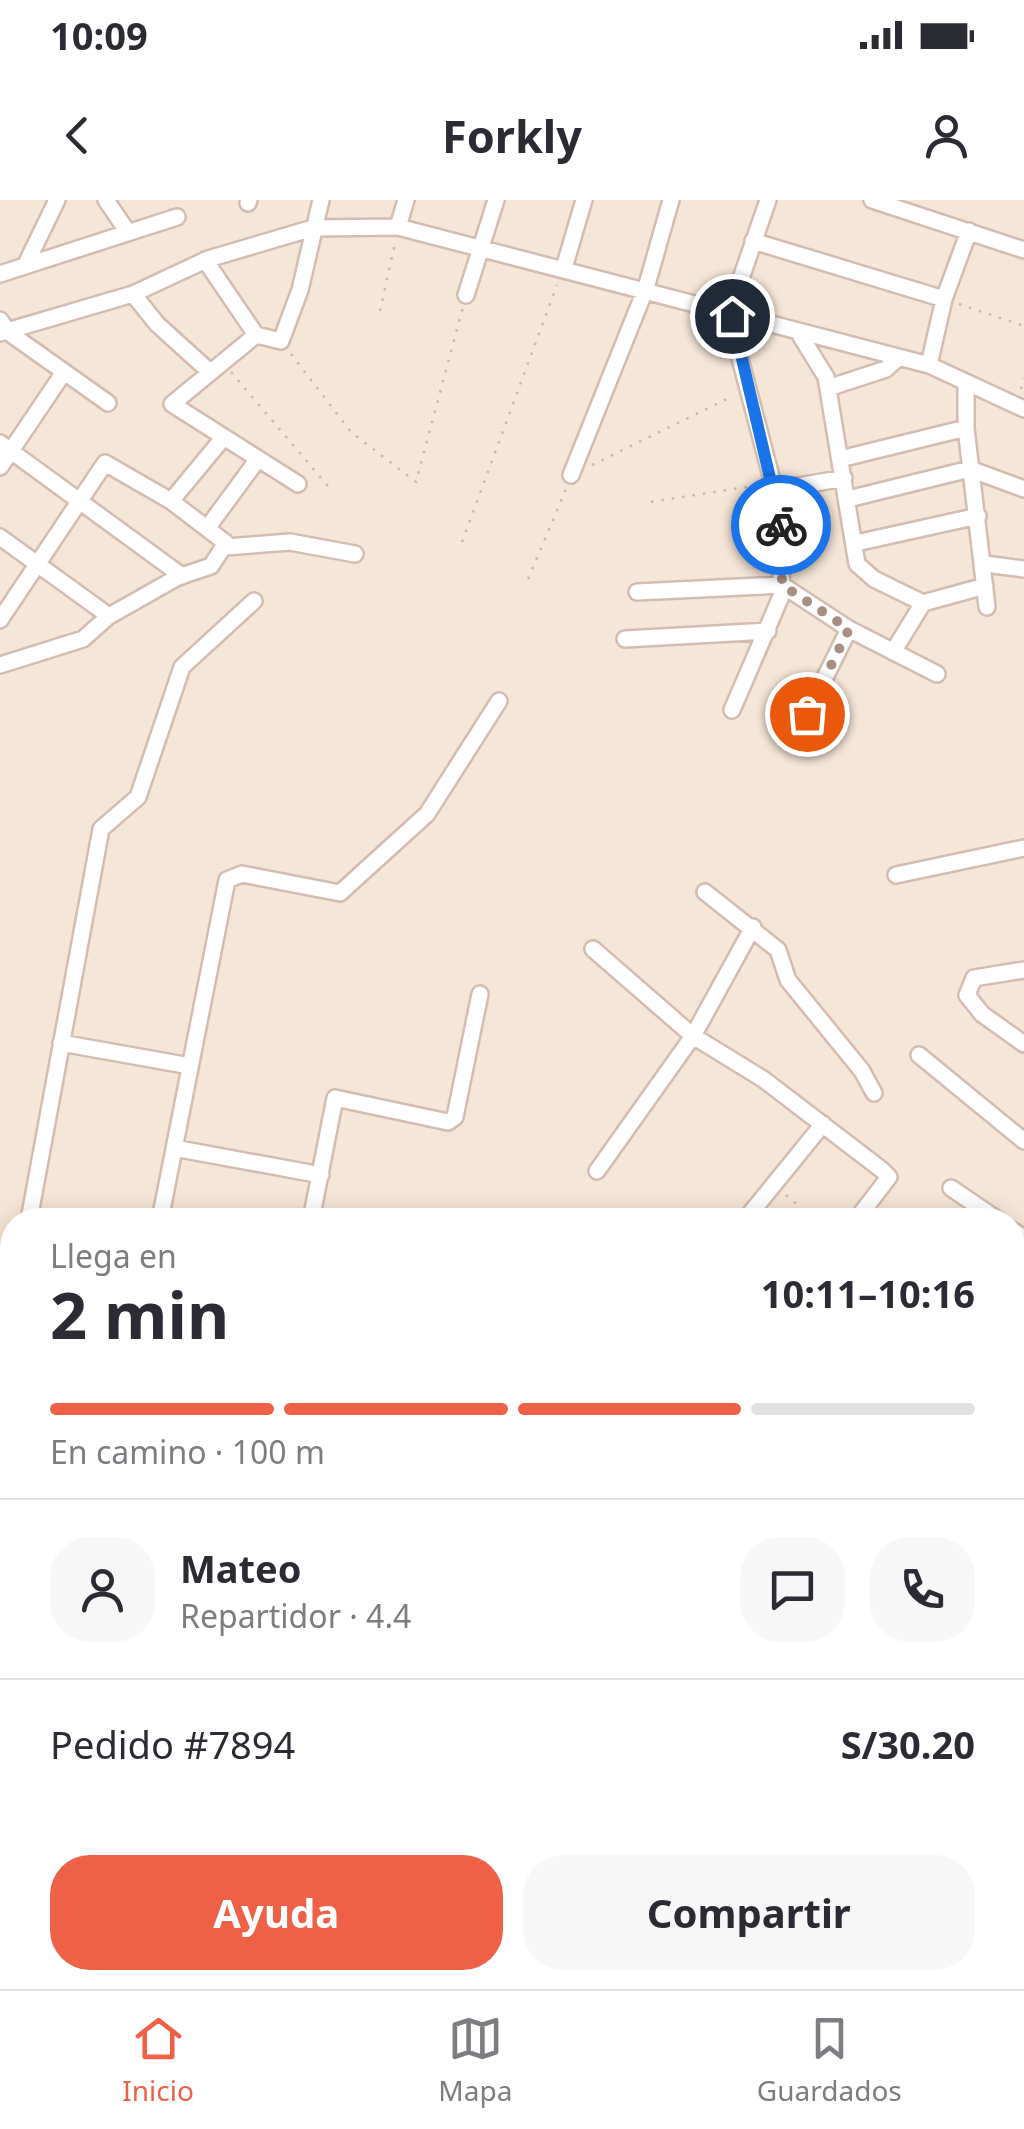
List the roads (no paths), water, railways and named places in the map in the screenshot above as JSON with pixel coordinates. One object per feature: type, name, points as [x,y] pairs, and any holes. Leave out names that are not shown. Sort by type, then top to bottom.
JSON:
[{"type":"street","points":[[25,266],[57,200]]},
{"type":"street","points":[[106,200],[127,231]]},
{"type":"street","points":[[205,260],[256,335],[281,341],[300,290],[321,200]]},
{"type":"street","points":[[396,235],[406,200]]},
{"type":"street","points":[[464,302],[496,200]]},
{"type":"street","points":[[564,268],[584,200]]},
{"type":"street","points":[[572,476],[646,288],[671,200]]},
{"type":"street","points":[[732,710],[768,631],[782,585],[768,488],[732,316],[768,200]]},
{"type":"street","points":[[872,200],[1024,250]]},
{"type":"street","points":[[0,274],[177,217]]},
{"type":"street","points":[[3,328],[133,294],[205,260],[313,228],[396,235],[480,249],[646,288],[800,335],[929,365],[1024,408]]},
{"type":"street","points":[[929,365],[944,299],[970,232]]},
{"type":"street","points":[[753,241],[944,299]]},
{"type":"street","points":[[133,294],[157,324],[217,368]]},
{"type":"street","points":[[3,328],[108,403]]},
{"type":"street","points":[[256,335],[172,404],[298,484]]},
{"type":"street","points":[[800,335],[823,367],[857,564],[923,603],[986,586]]},
{"type":"street","points":[[828,388],[886,369],[898,358]]},
{"type":"street","points":[[0,467],[5,448],[64,372]]},
{"type":"street","points":[[966,384],[966,428],[985,564],[987,608]]},
{"type":"street","points":[[840,458],[966,428]]},
{"type":"street","points":[[171,501],[224,437]]},
{"type":"street","points":[[5,448],[182,576]]},
{"type":"street","points":[[208,527],[258,459]]},
{"type":"street","points":[[0,620],[77,500],[101,466],[109,463],[208,527],[226,548]]},
{"type":"street","points":[[848,499],[970,468],[1024,489]]},
{"type":"street","points":[[768,488],[844,478]]},
{"type":"street","points":[[856,543],[978,516]]},
{"type":"street","points":[[0,537],[109,616]]},
{"type":"street","points":[[0,665],[76,642],[109,616],[182,576],[212,566],[226,548],[290,542],[355,554]]},
{"type":"street","points":[[985,564],[1024,569]]},
{"type":"street","points":[[637,592],[782,585],[849,629],[937,674]]},
{"type":"street","points":[[31,1208],[101,829],[138,796],[174,678],[254,600]]},
{"type":"street","points":[[894,652],[923,603]]},
{"type":"street","points":[[793,742],[849,629]]},
{"type":"street","points":[[625,640],[768,631]]},
{"type":"street","points":[[162,1208],[227,880],[242,874],[340,893],[427,814],[499,701]]},
{"type":"street","points":[[896,875],[1024,848]]},
{"type":"street","points":[[705,892],[754,927],[778,950],[788,980],[862,1072],[874,1093]]},
{"type":"street","points":[[597,1171],[693,1036],[754,927]]},
{"type":"street","points":[[593,949],[693,1036],[823,1124],[889,1177],[865,1208]]},
{"type":"street","points":[[1024,970],[974,978],[967,995],[982,1014],[1024,1044]]},
{"type":"street","points":[[313,1208],[335,1098],[454,1120],[480,994]]},
{"type":"street","points":[[61,1043],[190,1066]]},
{"type":"street","points":[[920,1054],[1024,1141]]},
{"type":"street","points":[[754,1208],[823,1124]]},
{"type":"street","points":[[174,1148],[320,1175]]},
{"type":"street","points":[[952,1188],[981,1208]]}]
